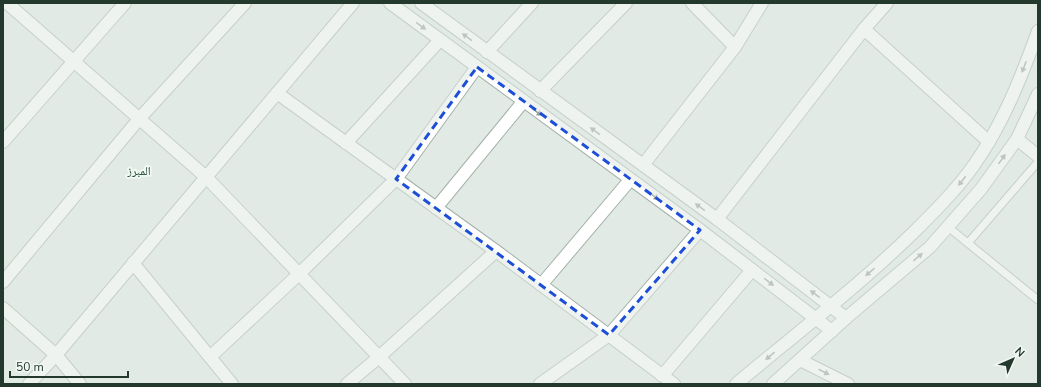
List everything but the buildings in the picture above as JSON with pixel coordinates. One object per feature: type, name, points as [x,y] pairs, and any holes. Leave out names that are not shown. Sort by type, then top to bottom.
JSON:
[{"type":"street","points":[[3,6],[6,3],[206,177],[405,384]]},
{"type":"street","points":[[3,142],[125,3]]},
{"type":"street","points":[[3,282],[139,119],[245,3]]},
{"type":"street","points":[[29,384],[56,355],[353,3]]},
{"type":"street","points":[[390,3],[700,230],[832,331]]},
{"type":"street","points":[[421,3],[716,219],[846,318]]},
{"type":"street","points":[[487,52],[532,3]]},
{"type":"street","points":[[540,91],[626,3]]},
{"type":"street","points":[[692,3],[735,47]]},
{"type":"street","points":[[643,165],[735,47],[762,3]]},
{"type":"street","points":[[716,219],[864,29],[887,3]]},
{"type":"street","points":[[864,29],[989,142]]},
{"type":"street","points":[[736,384],[887,258],[950,196],[974,165],[989,142],[1011,101],[1038,31]]},
{"type":"street","points":[[346,143],[440,40]]},
{"type":"street","points":[[210,357],[299,274],[396,179],[477,67]]},
{"type":"street","points":[[277,93],[496,251],[674,384]]},
{"type":"street","points":[[773,384],[846,318],[930,247],[981,189],[1017,139],[1038,94]]},
{"type":"street","points":[[436,208],[524,102]]},
{"type":"street","points":[[1017,139],[1038,156]]},
{"type":"street","points":[[541,285],[630,180]]},
{"type":"street","points":[[540,384],[609,335],[700,230]]},
{"type":"street","points":[[347,384],[496,251]]},
{"type":"street","points":[[133,263],[232,384]]},
{"type":"street","points":[[662,376],[752,270]]},
{"type":"street","points":[[3,308],[56,355],[80,384]]},
{"type":"street","points":[[800,360],[848,384]]},
{"type":"lane","points":[[968,243],[1038,162]]},
{"type":"lane","points":[[948,227],[1038,300]]},
{"type":"highlighted area","points":[[477,67],[700,230],[609,335],[396,179]]},
{"type":"district","name":"المبرز","points":[[139,171]]}]
